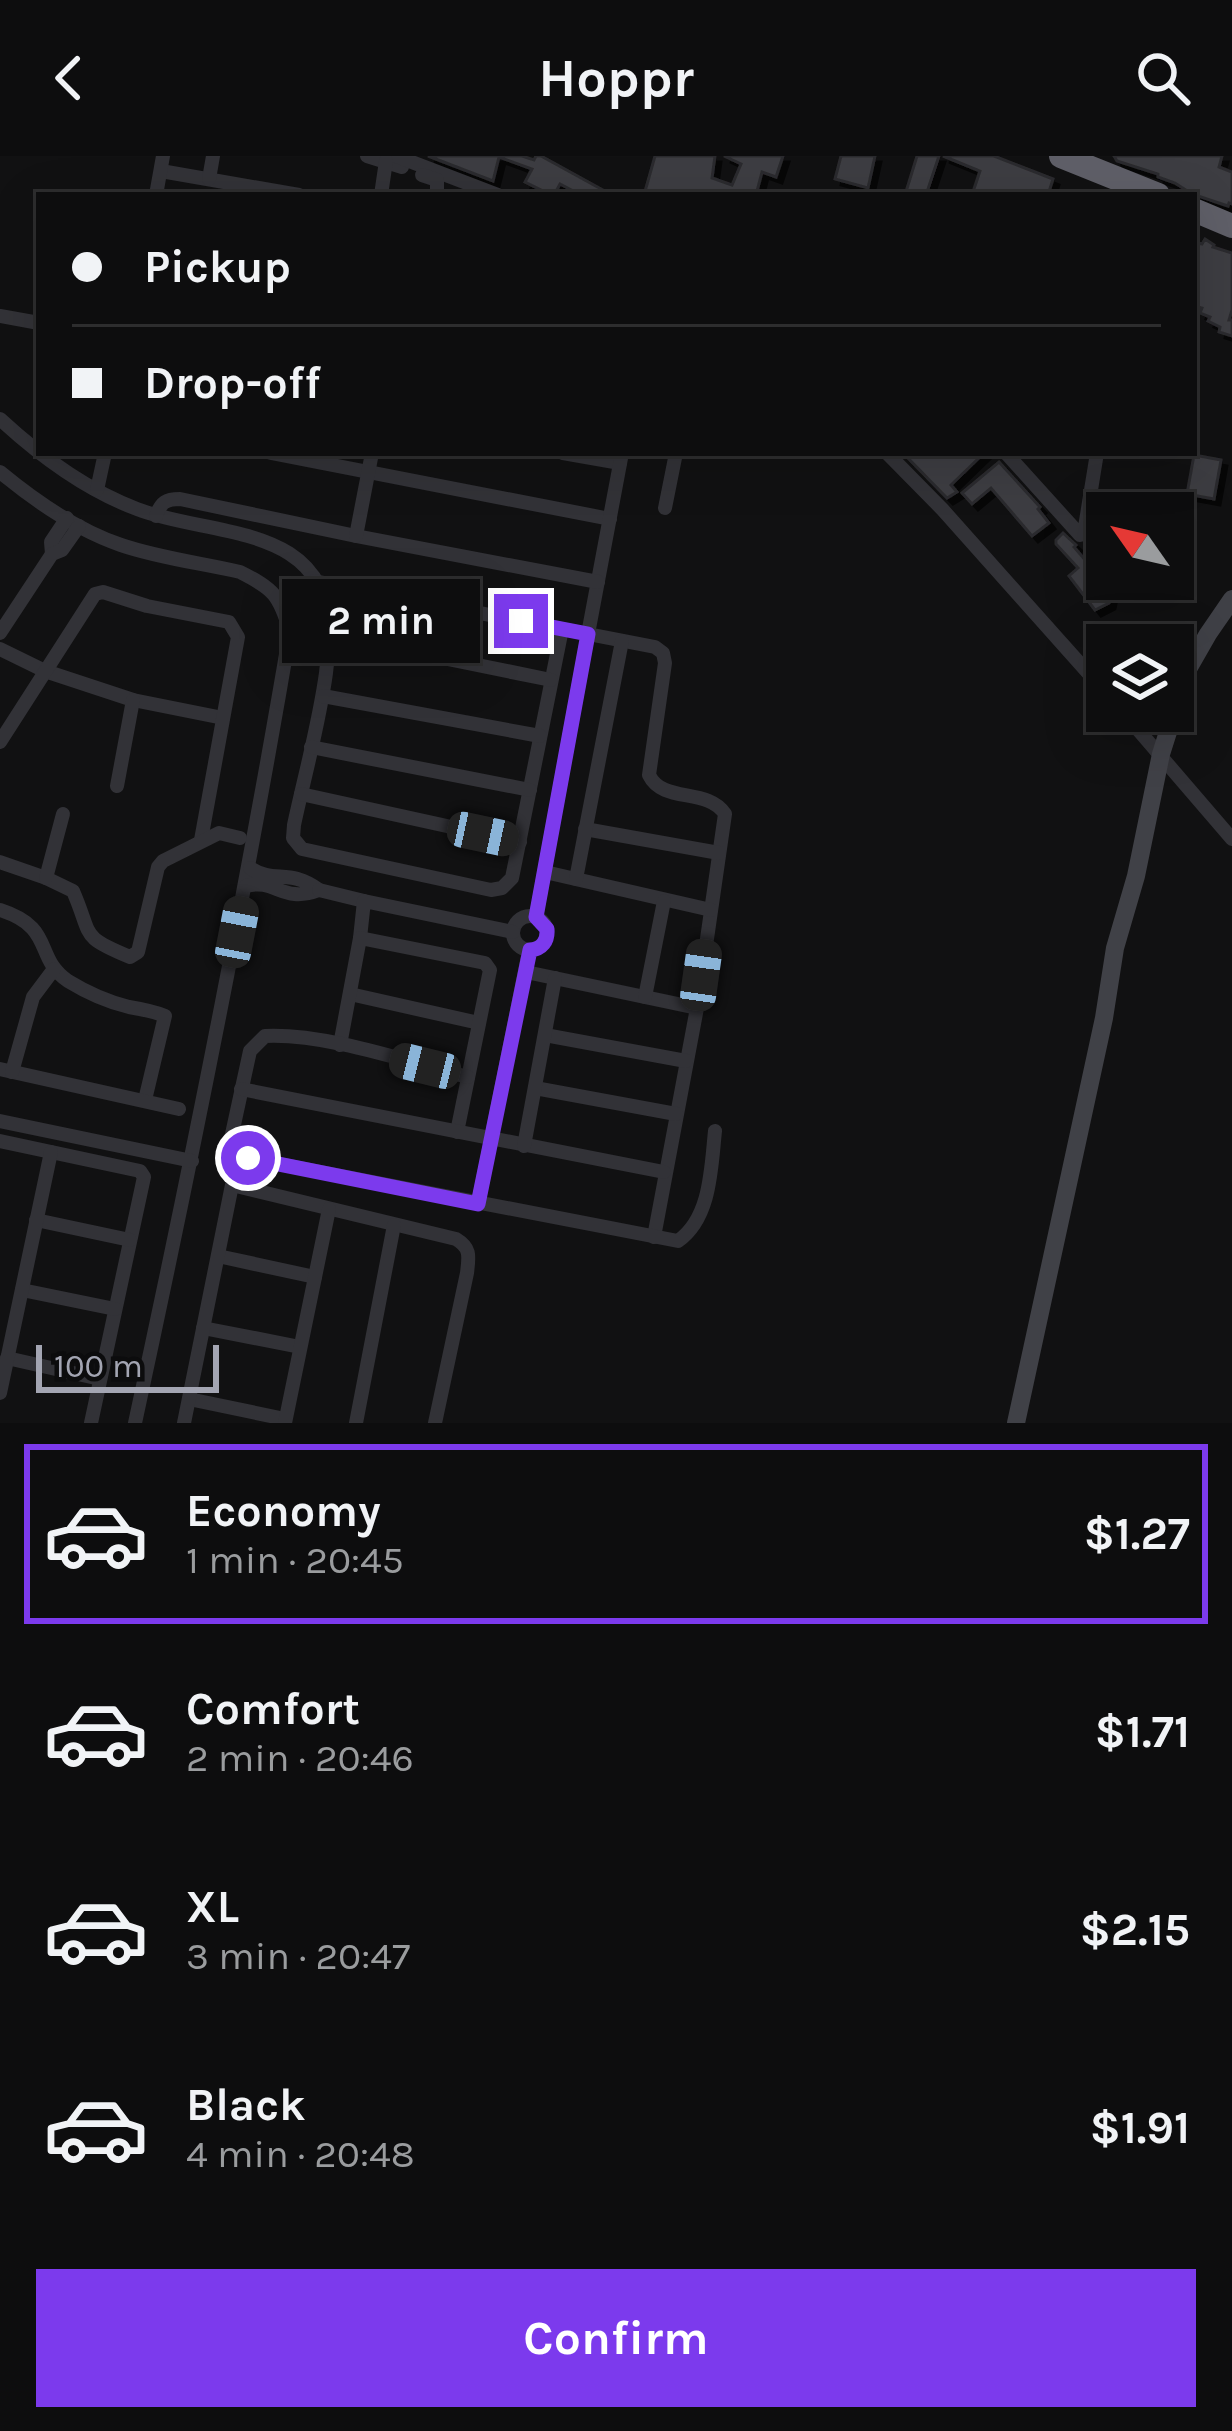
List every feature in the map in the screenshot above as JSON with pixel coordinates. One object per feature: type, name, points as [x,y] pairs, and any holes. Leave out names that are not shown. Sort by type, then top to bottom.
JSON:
[{"type":"highway","points":[[1060,156],[1145,192]]},
{"type":"highway","points":[[1197,211],[1232,226]]},
{"type":"main road","points":[[1016,1423],[1105,1018],[1115,948],[1136,877],[1161,754],[1188,669],[1232,599]]},
{"type":"street","points":[[209,179],[213,156]]},
{"type":"street","points":[[367,156],[391,159],[489,192]]},
{"type":"street","points":[[382,192],[391,159]]},
{"type":"street","points":[[391,159],[437,180],[437,192]]},
{"type":"street","points":[[162,163],[209,179],[282,192]]},
{"type":"street","points":[[0,316],[36,322]]},
{"type":"street","points":[[0,419],[36,449]]},
{"type":"street","points":[[45,456],[132,508],[263,539],[283,549],[321,590],[330,635],[293,838],[310,852],[491,890],[502,888],[512,878],[562,629]]},
{"type":"street","points":[[98,490],[104,456]]},
{"type":"street","points":[[287,456],[610,519]]},
{"type":"street","points":[[356,536],[371,456]]},
{"type":"street","points":[[664,508],[675,456]]},
{"type":"street","points":[[890,456],[1086,670]]},
{"type":"street","points":[[1009,456],[1080,535],[1097,456]]},
{"type":"street","points":[[536,917],[621,458]]},
{"type":"street","points":[[0,472],[73,522],[124,546],[240,572],[268,588],[281,603],[290,631],[250,868],[135,1423]]},
{"type":"street","points":[[156,516],[167,500],[180,499],[598,582]]},
{"type":"street","points":[[263,539],[267,517]]},
{"type":"street","points":[[0,634],[52,554],[62,550],[73,522]]},
{"type":"street","points":[[314,581],[655,647],[663,653],[649,776],[662,790],[714,801],[724,814],[697,1007],[654,1237]]},
{"type":"street","points":[[0,742],[94,594],[230,622],[238,637],[201,840]]},
{"type":"street","points":[[330,635],[551,680]]},
{"type":"street","points":[[575,879],[622,641]]},
{"type":"street","points":[[0,649],[45,671],[133,700],[223,718]]},
{"type":"street","points":[[322,696],[540,736]]},
{"type":"street","points":[[117,786],[133,700]]},
{"type":"street","points":[[1141,732],[1232,839]]},
{"type":"street","points":[[311,747],[530,790]]},
{"type":"street","points":[[301,794],[520,842]]},
{"type":"street","points":[[46,878],[63,814]]},
{"type":"street","points":[[585,829],[719,853]]},
{"type":"street","points":[[0,862],[73,891],[88,934],[130,957],[138,952],[163,861],[219,833],[240,838]]},
{"type":"street","points":[[250,868],[269,876],[294,876],[319,890],[364,901],[513,932]]},
{"type":"street","points":[[544,872],[711,910]]},
{"type":"street","points":[[246,886],[258,883],[291,896],[319,890]]},
{"type":"street","points":[[340,1045],[364,901]]},
{"type":"street","points":[[645,997],[664,901]]},
{"type":"street","points":[[0,910],[28,921],[40,935],[54,969],[89,992],[165,1016],[145,1100]]},
{"type":"street","points":[[536,917],[547,929],[546,939],[540,948],[530,950],[516,943],[513,932],[521,919],[536,917]]},
{"type":"street","points":[[360,938],[485,963],[490,970],[457,1132]]},
{"type":"street","points":[[478,1204],[530,950]]},
{"type":"street","points":[[54,969],[37,990],[6,1070],[179,1109]]},
{"type":"street","points":[[526,972],[697,1007]]},
{"type":"street","points":[[524,1146],[555,978]]},
{"type":"street","points":[[350,994],[479,1023]]},
{"type":"street","points":[[544,1035],[686,1060]]},
{"type":"street","points":[[468,1076],[340,1045],[265,1036],[250,1051],[232,1133],[235,1148],[248,1158],[678,1241],[691,1232],[700,1215],[716,1131]]},
{"type":"street","points":[[535,1088],[676,1114]]},
{"type":"street","points":[[241,1089],[664,1172]]},
{"type":"street","points":[[0,1121],[192,1161]]},
{"type":"street","points":[[0,1141],[140,1171],[144,1177],[91,1423]]},
{"type":"street","points":[[0,1393],[51,1152]]},
{"type":"street","points":[[184,1423],[232,1185],[465,1244],[470,1252],[435,1423]]},
{"type":"street","points":[[189,1399],[285,1421],[329,1209]]},
{"type":"street","points":[[36,1220],[130,1240]]},
{"type":"street","points":[[356,1423],[394,1225]]},
{"type":"street","points":[[218,1256],[314,1277]]},
{"type":"street","points":[[22,1289],[116,1309]]},
{"type":"street","points":[[0,1304],[18,1308]]},
{"type":"street","points":[[203,1328],[300,1347]]},
{"type":"street","points":[[7,1358],[100,1379]]},
{"type":"building","points":[[428,156],[522,156],[534,160],[541,156],[607,192],[575,192],[560,184],[556,192],[540,192],[525,182],[532,169],[499,157],[493,181]]},
{"type":"building","points":[[655,156],[715,156],[712,178],[732,185],[741,164],[724,156],[783,156],[776,177],[762,172],[757,192],[645,192]]},
{"type":"building","points":[[841,156],[875,156],[868,188],[835,179]]},
{"type":"building","points":[[917,156],[939,156],[927,192],[906,192]]},
{"type":"building","points":[[943,156],[994,156],[1053,179],[1049,192],[973,192],[980,171]]},
{"type":"building","points":[[1114,156],[1222,156],[1219,167],[1232,172],[1232,204],[1197,196],[1158,174]]},
{"type":"building","points":[[1205,239],[1232,253],[1232,336],[1219,332],[1220,327],[1197,307],[1197,243]]},
{"type":"building","points":[[906,456],[981,456],[951,485],[957,492],[947,498]]},
{"type":"building","points":[[1194,456],[1221,460],[1214,499],[1187,492]]},
{"type":"building","points":[[999,462],[1049,523],[1032,536],[991,488],[972,504],[962,493]]},
{"type":"building","points":[[1063,533],[1086,561],[1086,598],[1069,576],[1078,568],[1056,540]]},
{"type":"building","points":[[1087,600],[1110,600],[1109,603],[1095,610]]},
{"type":"route","points":[[248,1158],[478,1204],[530,950],[540,948],[546,939],[547,929],[536,917],[588,634],[521,621]]}]
